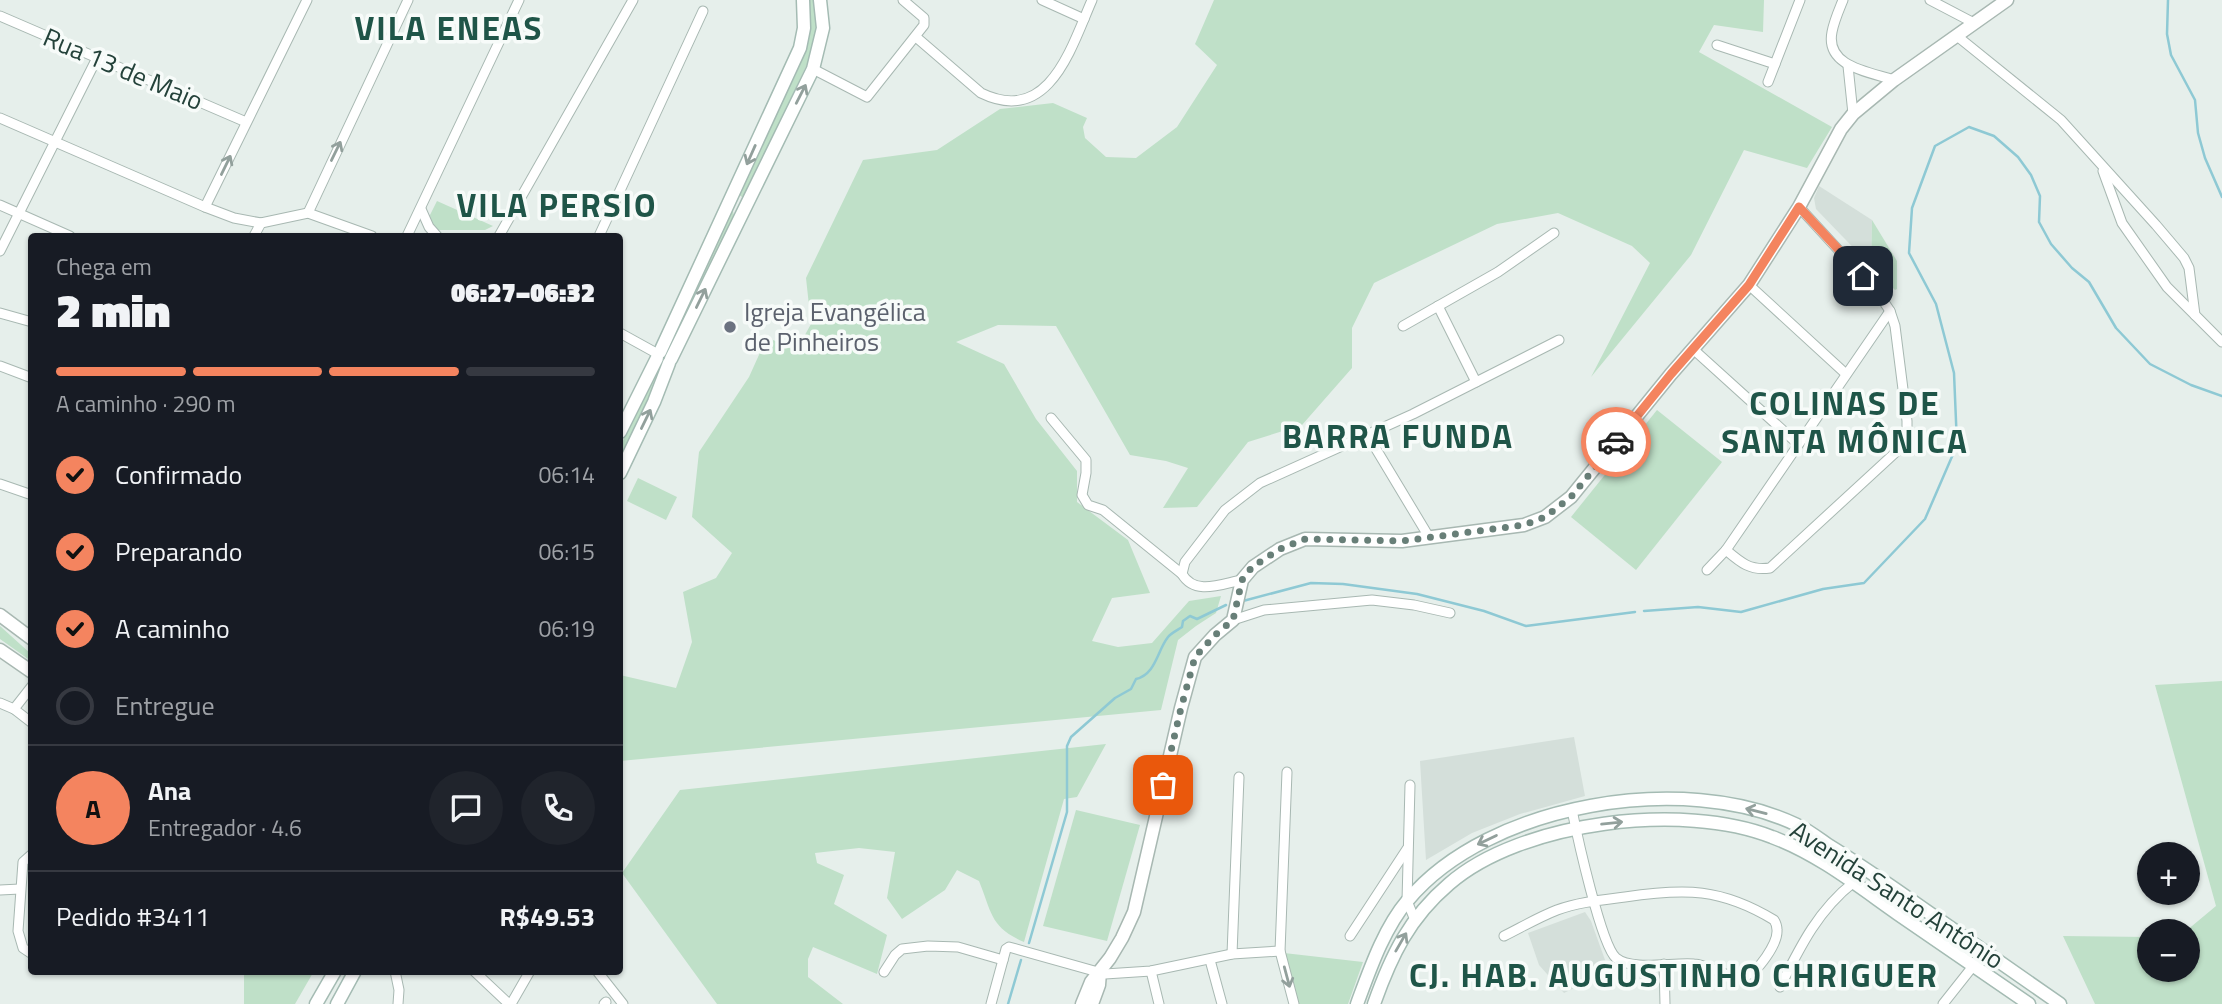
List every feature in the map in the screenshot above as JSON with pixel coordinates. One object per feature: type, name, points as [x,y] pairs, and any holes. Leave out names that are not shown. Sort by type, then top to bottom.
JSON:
[{"type":"main road","points":[[623,467],[654,402],[663,357],[800,48],[804,28],[803,0]]},
{"type":"main road","points":[[623,427],[745,206],[813,69],[822,28],[820,0]]},
{"type":"main road","points":[[1082,1004],[1091,982],[1122,938],[1133,912],[1195,657],[1233,620],[1242,580],[1252,567],[1280,549],[1305,539],[1402,541],[1524,525],[1545,517],[1571,497],[1749,285],[1799,207],[1841,129],[1853,114],[1894,80],[2007,0]]},
{"type":"main road","points":[[731,199],[745,206]]},
{"type":"main road","points":[[0,615],[28,636]]},
{"type":"main road","points":[[0,650],[28,669]]},
{"type":"main road","name":"Avenida Santo Antônio","points":[[1357,1004],[1378,950],[1407,901],[1445,864],[1489,838],[1572,810],[1599,803],[1683,798],[1722,803],[1774,816],[1798,826],[2060,1004]]},
{"type":"main road","name":"Avenida Santo Antônio","points":[[1374,1004],[1387,965],[1415,920],[1450,883],[1483,861],[1538,840],[1576,830],[1605,823],[1652,819],[1692,819],[1725,823],[1771,836],[1790,845],[1854,882],[2029,1004]]},
{"type":"main road","points":[[1530,822],[1538,840]]},
{"type":"main road","points":[[1092,1004],[1099,985],[1100,972]]},
{"type":"main road","points":[[316,1004],[333,975]]},
{"type":"main road","points":[[337,1004],[353,975]]},
{"type":"street","points":[[205,207],[307,0]]},
{"type":"street","points":[[308,213],[408,0]]},
{"type":"street","points":[[409,233],[519,0]]},
{"type":"street","points":[[501,233],[633,0]]},
{"type":"street","points":[[813,69],[867,97],[924,25],[924,18],[904,0]]},
{"type":"street","points":[[1042,0],[1084,19]]},
{"type":"street","points":[[916,37],[981,93],[1007,101],[1026,99],[1052,82],[1092,0]]},
{"type":"street","points":[[1768,82],[1800,0]]},
{"type":"street","points":[[1843,0],[1832,31],[1832,48],[1835,54],[1848,66],[1894,80]]},
{"type":"street","points":[[1930,0],[1974,23]]},
{"type":"street","points":[[600,233],[703,11]]},
{"type":"street","name":"Rua 13 de Maio","points":[[0,16],[246,122]]},
{"type":"street","points":[[1957,36],[2048,108],[2184,258],[2189,268],[2195,315]]},
{"type":"street","points":[[1717,45],[1775,64]]},
{"type":"street","points":[[0,251],[97,58]]},
{"type":"street","points":[[1848,66],[1853,114]]},
{"type":"street","points":[[0,118],[234,218],[261,223],[308,213],[364,233]]},
{"type":"street","points":[[2101,164],[2122,223],[2167,288],[2222,342]]},
{"type":"street","points":[[0,205],[63,233]]},
{"type":"street","points":[[1726,550],[1748,567],[1770,568],[1896,452],[1907,432],[1895,326],[1890,311],[1878,293],[1799,207]]},
{"type":"street","points":[[421,209],[434,233]]},
{"type":"street","points":[[256,233],[261,223]]},
{"type":"street","points":[[1403,326],[1498,272],[1554,233]]},
{"type":"street","points":[[1749,285],[1846,374]]},
{"type":"street","points":[[1438,306],[1476,382]]},
{"type":"street","points":[[1707,570],[1726,550],[1890,311]]},
{"type":"street","points":[[0,313],[28,321]]},
{"type":"street","points":[[623,335],[663,357]]},
{"type":"street","points":[[1182,574],[1185,562],[1225,510],[1260,483],[1413,414],[1559,340]]},
{"type":"street","points":[[1693,349],[1798,444]]},
{"type":"street","points":[[0,366],[28,376]]},
{"type":"street","points":[[1051,418],[1086,460],[1082,495],[1088,505],[1103,510],[1182,574],[1189,584],[1202,588],[1242,580]]},
{"type":"street","points":[[1367,434],[1429,537]]},
{"type":"street","points":[[0,484],[28,494]]},
{"type":"street","points":[[1233,620],[1264,610],[1372,600],[1450,613]]},
{"type":"street","points":[[14,709],[28,691]]},
{"type":"street","points":[[0,702],[28,720]]},
{"type":"street","points":[[1287,772],[1280,951],[1294,1004]]},
{"type":"street","points":[[1232,954],[1239,777]]},
{"type":"street","points":[[1410,785],[1407,901],[1415,920]]},
{"type":"street","points":[[1504,936],[1558,910],[1594,900],[1652,892],[1695,892],[1734,900],[1774,920],[1777,934],[1766,958],[1754,973],[1739,977],[1695,964],[1627,964],[1616,958],[1610,951],[1594,900],[1572,810]]},
{"type":"street","points":[[1350,936],[1408,847]]},
{"type":"street","points":[[28,858],[23,862],[18,931],[23,948],[28,951]]},
{"type":"street","points":[[1780,987],[1818,918],[1837,895],[1854,882]]},
{"type":"street","points":[[0,890],[20,889]]},
{"type":"street","points":[[884,972],[902,948],[958,947],[1003,960]]},
{"type":"street","points":[[990,1004],[1006,949],[1009,947],[1105,974],[1151,971],[1232,954],[1280,951]]},
{"type":"street","points":[[1943,1004],[1984,951]]},
{"type":"street","points":[[1210,960],[1222,1004]]},
{"type":"street","points":[[1664,964],[1665,1004]]},
{"type":"street","points":[[1151,971],[1159,1004]]},
{"type":"street","points":[[397,975],[398,1004]]},
{"type":"street","points":[[478,975],[510,1004],[528,975]]},
{"type":"street","points":[[600,975],[623,1004]]},
{"type":"shaded area","points":[[1819,186],[1872,220],[1871,266],[1816,209],[1814,198]]},
{"type":"shaded area","points":[[1574,737],[1585,796],[1520,814],[1472,833],[1426,860],[1420,761]]},
{"type":"shaded area","points":[[1585,912],[1591,921],[1609,971],[1564,993],[1539,965],[1528,933]]},
{"type":"green space","points":[[807,0],[816,0],[817,28],[811,56],[742,197],[739,195],[759,147],[803,54],[807,38]]},
{"type":"green space","points":[[1214,0],[1764,0],[1763,32],[1714,25],[1699,52],[1832,127],[1807,168],[1744,150],[1691,255],[1591,377],[1650,263],[1632,246],[1558,213],[1497,224],[1374,283],[1352,328],[1352,368],[1302,425],[1248,442],[1197,507],[1163,508],[1188,468],[1130,455],[1056,326],[998,325],[956,342],[1004,364],[1036,419],[1077,471],[1077,502],[1128,540],[1150,593],[1112,598],[1092,641],[1118,647],[1152,643],[1189,601],[1221,596],[1216,613],[1178,640],[1161,710],[623,761],[623,676],[676,688],[692,642],[683,592],[716,578],[732,553],[692,517],[699,452],[749,377],[767,337],[796,351],[811,324],[806,278],[863,160],[937,150],[1000,109],[1053,103],[1087,118],[1083,127],[1085,138],[1106,157],[1136,158],[1177,127],[1217,65],[1195,44]]},
{"type":"green space","points":[[437,201],[493,226],[485,230],[438,230],[431,223],[430,215]]},
{"type":"green space","points":[[733,211],[734,216],[671,348],[668,347],[730,213]]},
{"type":"green space","points":[[1872,220],[1897,261],[1895,290],[1871,266]]},
{"type":"green space","points":[[658,366],[661,367],[623,452],[623,441]]},
{"type":"green space","points":[[1657,410],[1722,462],[1636,570],[1571,517]]},
{"type":"green space","points":[[638,478],[677,497],[666,520],[627,501]]},
{"type":"green space","points":[[0,626],[28,651],[28,659],[0,639]]},
{"type":"green space","points":[[2222,681],[2222,1004],[2095,1004],[2063,936],[2137,937],[2137,982],[2200,982],[2200,919],[2216,906],[2155,685]]},
{"type":"green space","points":[[1106,744],[1077,797],[1064,799],[1024,942],[998,925],[979,881],[957,870],[945,890],[902,919],[887,898],[895,852],[859,848],[815,853],[817,863],[844,875],[834,904],[887,935],[877,974],[813,947],[808,959],[808,977],[843,1004],[717,1004],[623,874],[680,790]]},
{"type":"green space","points":[[1076,810],[1140,825],[1107,941],[1043,926]]},
{"type":"green space","points":[[1284,953],[1363,962],[1348,1004],[1297,1004]]},
{"type":"green space","points":[[244,975],[312,975],[295,1004],[244,1004]]},
{"type":"waterway","points":[[2168,0],[2167,34],[2171,55],[2195,100],[2198,133],[2205,158],[2222,197]]},
{"type":"waterway","points":[[1644,611],[1698,607],[1741,612],[1823,589],[1864,583],[1925,519],[1957,445],[1954,373],[1936,304],[1909,253],[1912,208],[1935,146],[1969,127],[1994,136],[2018,157],[2031,175],[2040,196],[2039,222],[2051,244],[2072,268],[2089,282],[2116,328],[2150,364],[2191,385],[2222,396]]},
{"type":"waterway","points":[[1243,601],[1311,583],[1343,584],[1417,594],[1484,611],[1526,626],[1635,612]]},
{"type":"waterway","points":[[1029,943],[1067,812],[1067,746],[1071,737],[1115,698],[1131,689],[1136,679],[1148,672],[1168,637],[1182,627],[1183,621],[1190,616],[1197,619],[1226,605]]},
{"type":"waterway","points":[[1008,1004],[1021,960]]},
{"type":"way so far","points":[[1163,785],[1195,657],[1233,620],[1242,580],[1252,567],[1280,549],[1305,539],[1402,541],[1524,525],[1545,517],[1571,497],[1616,442]]},
{"type":"place","name":"Igreja Evangélica de Pinheiros","points":[[730,327]]},
{"type":"district","name":"VILA ENEAS","points":[[449,28]]},
{"type":"district","name":"VILA PERSIO","points":[[557,205]]},
{"type":"district","name":"COLINAS DE SANTA MÔNICA","points":[[1845,422]]},
{"type":"district","name":"BARRA FUNDA","points":[[1398,436]]},
{"type":"district","name":"CJ. HAB. AUGUSTINHO CHRIGUER","points":[[1674,975]]},
{"type":"route","points":[[1616,442],[1749,285],[1799,207],[1863,276]]}]
